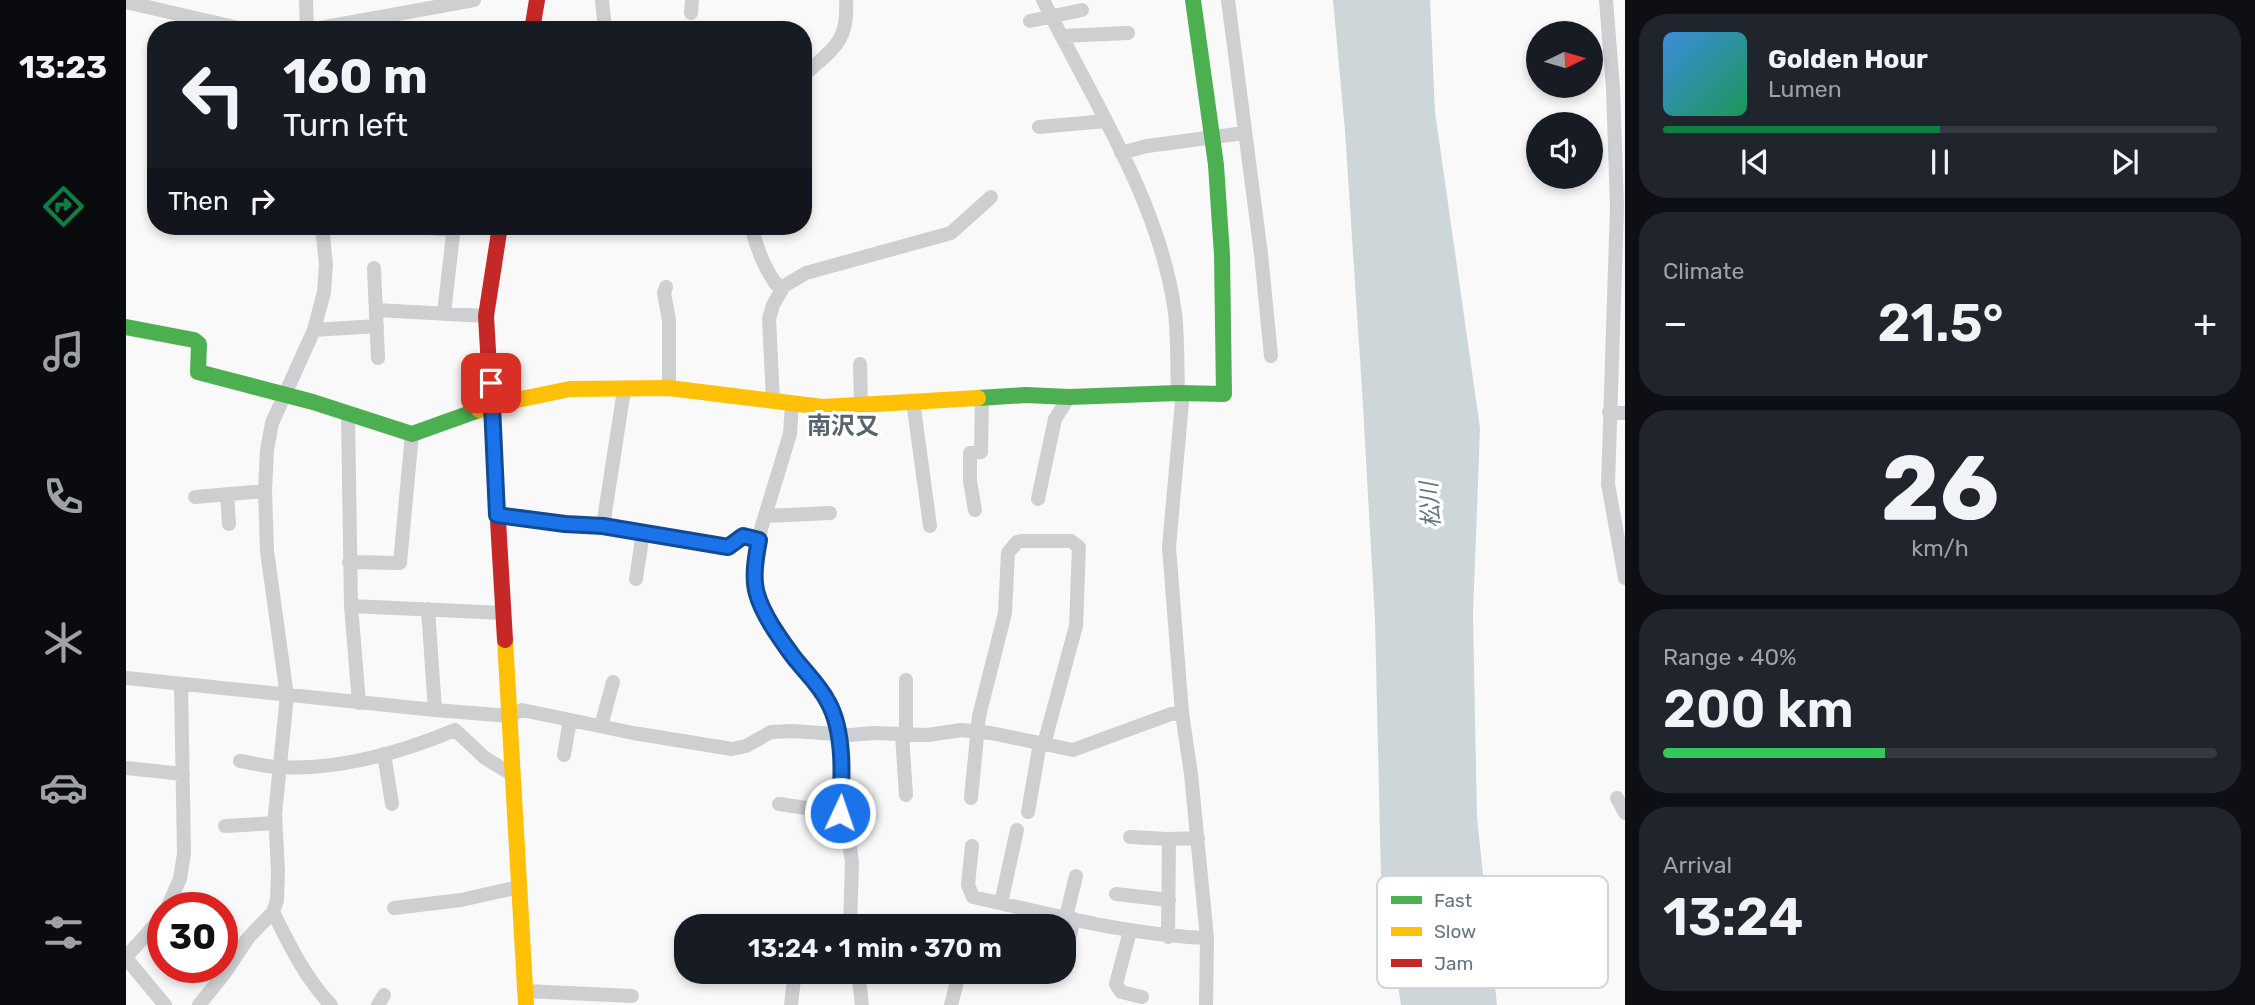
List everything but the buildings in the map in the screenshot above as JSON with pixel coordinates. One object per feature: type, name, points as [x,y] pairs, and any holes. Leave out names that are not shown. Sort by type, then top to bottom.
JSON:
[{"type":"street","points":[[306,0],[307,21]]},
{"type":"street","points":[[358,21],[474,0]]},
{"type":"street","points":[[534,21],[537,0]]},
{"type":"street","points":[[602,0],[604,21]]},
{"type":"street","points":[[812,67],[843,37],[846,26],[846,0]]},
{"type":"street","points":[[1043,0],[1121,153],[1156,236],[1175,313],[1178,393],[1182,402],[1169,547],[1182,713],[1198,838],[1206,939],[1206,1005]]},
{"type":"street","points":[[126,327],[194,340],[199,344],[198,372],[313,402],[412,434],[492,405],[569,389],[669,388],[823,407],[1026,395],[1069,397],[1224,394],[1222,255],[1213,137],[1193,0]]},
{"type":"street","points":[[1228,0],[1261,254],[1271,356]]},
{"type":"street","points":[[1606,0],[1619,88],[1608,485],[1625,578]]},
{"type":"street","points":[[126,2],[208,21]]},
{"type":"street","points":[[1030,21],[1082,10]]},
{"type":"street","points":[[1062,36],[1128,33]]},
{"type":"street","points":[[1038,127],[1106,121]]},
{"type":"street","points":[[1121,153],[1147,146],[1244,133]]},
{"type":"street","points":[[773,400],[769,319],[781,290],[806,273],[951,233],[991,197]]},
{"type":"street","points":[[199,1005],[248,938],[273,912],[276,900],[278,871],[275,823],[278,767],[287,696],[267,551],[265,491],[272,423],[314,330],[324,292],[326,279],[323,235]]},
{"type":"street","points":[[444,313],[453,235]]},
{"type":"street","points":[[499,235],[486,316],[526,998],[632,996]]},
{"type":"street","points":[[754,235],[768,270],[781,290]]},
{"type":"street","points":[[374,268],[378,358]]},
{"type":"street","points":[[666,287],[664,293],[669,320],[669,388]]},
{"type":"street","points":[[376,310],[486,316]]},
{"type":"street","points":[[314,330],[377,326]]},
{"type":"street","points":[[860,365],[861,405]]},
{"type":"street","points":[[603,526],[624,390]]},
{"type":"street","points":[[975,510],[970,481],[971,453],[981,452],[982,397]]},
{"type":"street","points":[[1038,499],[1055,419],[1069,397]]},
{"type":"street","points":[[914,401],[930,526]]},
{"type":"street","points":[[792,404],[790,434],[759,540],[756,592],[768,618],[792,655],[813,678],[829,703],[838,733],[842,764],[840,813],[852,862],[850,914]]},
{"type":"street","points":[[1609,412],[1625,414]]},
{"type":"street","points":[[348,414],[349,562],[359,704]]},
{"type":"street","points":[[349,562],[400,563],[412,434]]},
{"type":"street","points":[[195,497],[265,491]]},
{"type":"street","points":[[227,494],[229,524]]},
{"type":"street","points":[[765,516],[830,513]]},
{"type":"street","points":[[497,515],[603,526],[728,547],[743,536],[759,540]]},
{"type":"street","points":[[636,579],[643,533]]},
{"type":"street","points":[[971,798],[976,732],[1005,613],[1008,553],[1021,541],[1070,541],[1079,547],[1076,626],[1042,744],[1028,812]]},
{"type":"street","points":[[351,606],[503,613]]},
{"type":"street","points":[[428,609],[435,710]]},
{"type":"street","points":[[126,678],[359,704],[510,716],[522,710],[732,749],[746,746],[771,732],[792,730],[928,735],[961,730],[1078,750],[1171,714],[1182,713]]},
{"type":"street","points":[[906,680],[906,794]]},
{"type":"street","points":[[601,726],[613,682]]},
{"type":"street","points":[[176,892],[183,868],[181,684]]},
{"type":"street","points":[[565,755],[570,720]]},
{"type":"street","points":[[240,761],[278,767],[327,765],[421,744],[455,730],[485,758],[513,775]]},
{"type":"street","points":[[384,754],[393,804]]},
{"type":"street","points":[[126,768],[183,774]]},
{"type":"street","points":[[1617,798],[1625,813]]},
{"type":"street","points":[[779,804],[840,813]]},
{"type":"street","points":[[225,826],[275,823]]},
{"type":"street","points":[[1001,903],[1017,830]]},
{"type":"street","points":[[1130,837],[1198,838]]},
{"type":"street","points":[[1168,937],[1169,839]]},
{"type":"street","points":[[972,846],[968,885],[973,897],[1052,914]]},
{"type":"street","points":[[1071,914],[1076,876]]},
{"type":"street","points":[[394,908],[461,900],[519,887]]},
{"type":"street","points":[[1116,894],[1169,900]]},
{"type":"street","points":[[273,912],[299,961],[321,995],[331,1005]]},
{"type":"street","points":[[1076,919],[1168,937],[1206,939]]},
{"type":"street","points":[[1130,931],[1116,984],[1121,992],[1143,997]]},
{"type":"street","points":[[147,934],[126,957],[165,1005]]},
{"type":"street","points":[[790,1005],[792,984]]},
{"type":"street","points":[[860,984],[862,1005]]},
{"type":"street","points":[[951,1005],[956,984]]},
{"type":"water","name":"松川","points":[[1333,0],[1430,0],[1435,112],[1480,428],[1473,615],[1477,818],[1483,876],[1381,876],[1375,619],[1345,131]]},
{"type":"water","points":[[1398,988],[1495,988],[1497,1005],[1401,1005]]},
{"type":"traffic: fast","points":[[978,398],[1026,395],[1069,397],[1224,394],[1222,255],[1216,165],[1193,0]]},
{"type":"traffic: fast","points":[[126,327],[194,340],[199,344],[198,372],[313,402],[412,434],[479,410]]},
{"type":"traffic: slow","points":[[479,410],[570,389],[669,388],[823,407],[978,398]]},
{"type":"traffic: slow","points":[[505,640],[526,1005]]},
{"type":"traffic: jam","points":[[534,21],[537,0]]},
{"type":"traffic: jam","points":[[499,235],[486,316],[505,640]]},
{"type":"district","name":"南沢又","points":[[843,426]]},
{"type":"route","points":[[491,383],[497,515],[603,526],[728,547],[743,536],[759,540],[756,592],[768,618],[792,655],[813,678],[829,703],[835,720],[842,764],[840,813]]}]
